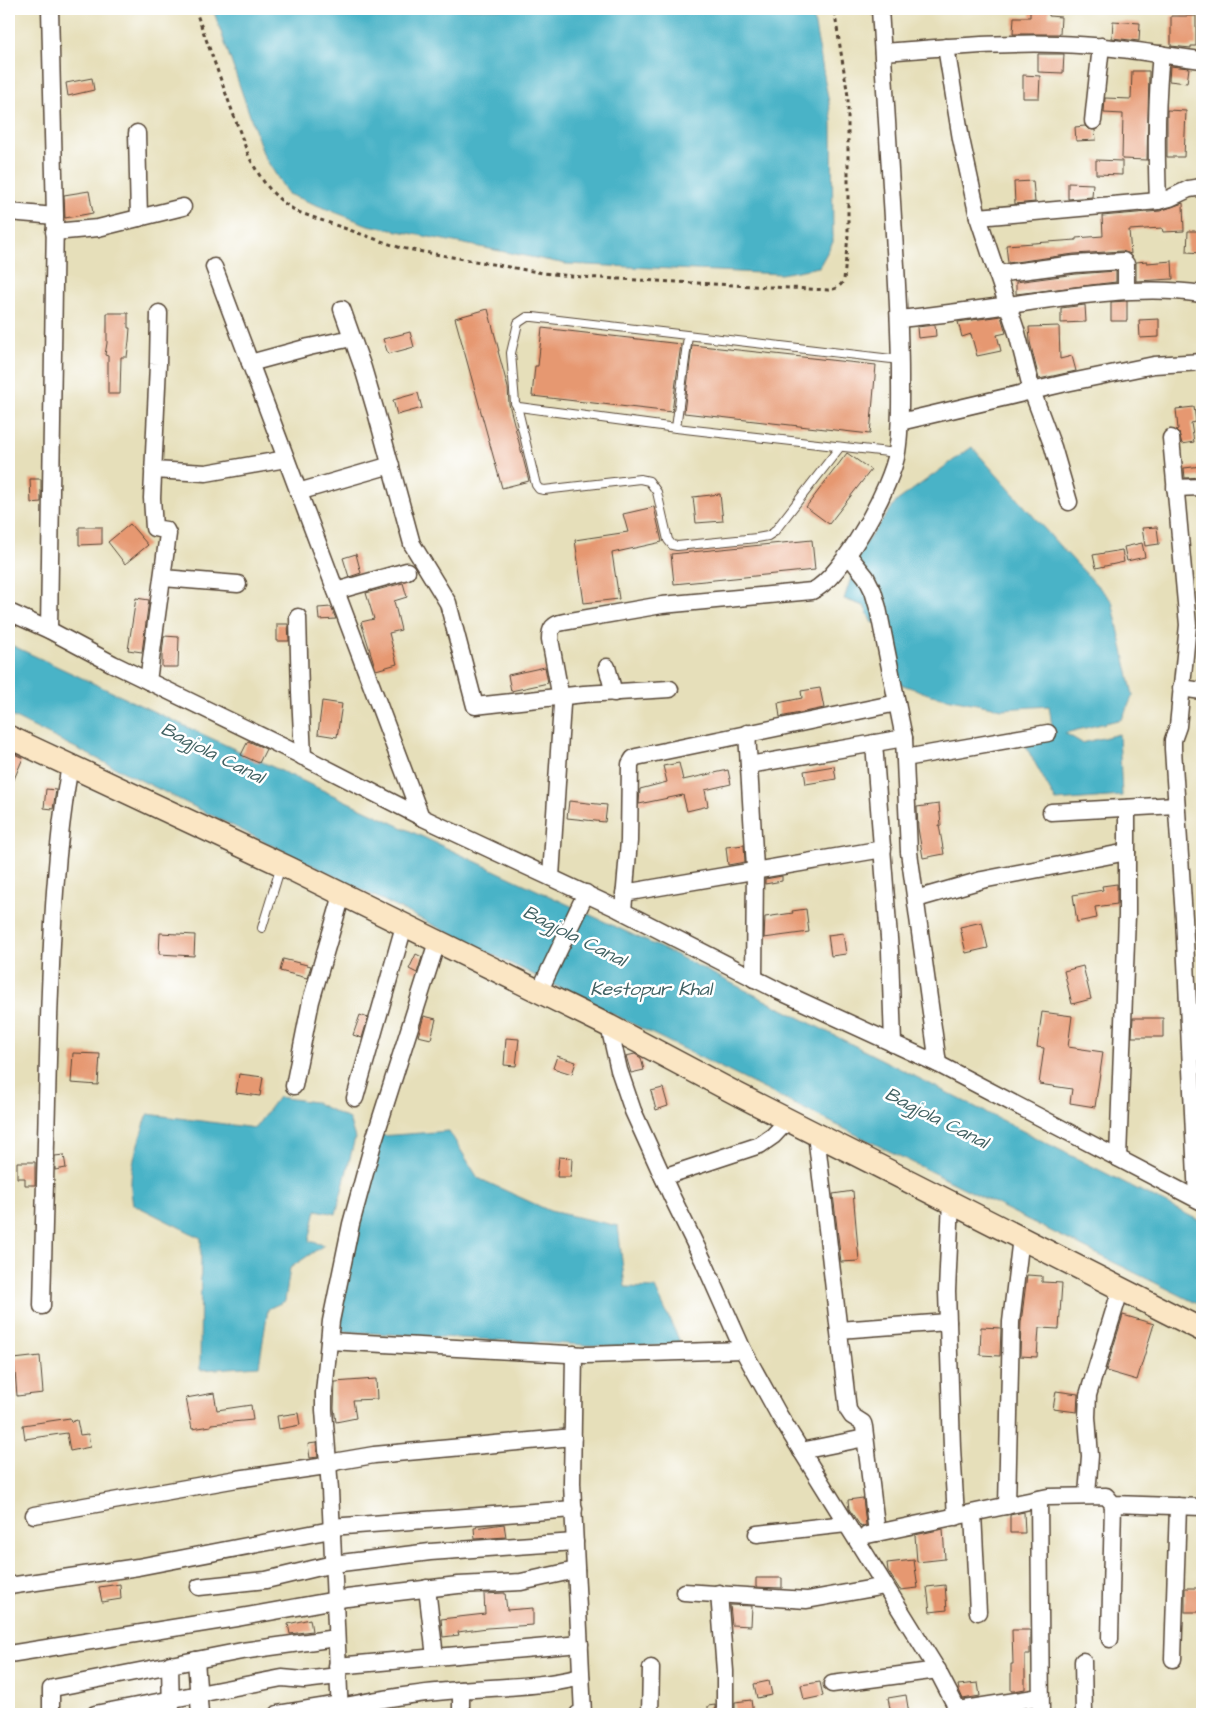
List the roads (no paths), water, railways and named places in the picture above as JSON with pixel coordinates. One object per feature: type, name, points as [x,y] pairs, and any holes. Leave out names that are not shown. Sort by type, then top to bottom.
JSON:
[{"type":"street","points":[[49,630],[54,224],[50,9]]},
{"type":"street","points":[[551,877],[561,698],[550,638],[550,630],[555,624],[662,605],[812,591],[819,588],[829,580],[849,556],[893,470],[897,453],[900,422],[899,319],[880,9]]},
{"type":"street","points":[[883,52],[1002,44],[1058,44],[1101,46],[1202,60]]},
{"type":"street","points":[[1093,121],[1101,46]]},
{"type":"street","points":[[946,48],[961,139],[978,217],[1008,304],[1032,391],[1069,502]]},
{"type":"street","points":[[1158,201],[1156,164],[1157,91],[1161,54]]},
{"type":"street","points":[[137,134],[140,218]]},
{"type":"street","points":[[978,217],[1158,201],[1170,198],[1189,189],[1202,187]]},
{"type":"street","points":[[9,212],[54,224],[98,228],[183,207]]},
{"type":"street","points":[[997,274],[1075,264],[1123,262],[1126,264],[1126,291]]},
{"type":"street","points":[[214,266],[421,817]]},
{"type":"street","points":[[899,319],[959,313],[1008,304],[1126,291],[1156,290],[1202,294]]},
{"type":"street","points":[[342,309],[368,385],[412,544],[448,602],[475,706],[614,692],[670,689]]},
{"type":"street","points":[[148,681],[168,532],[156,530],[153,526],[152,498],[159,313]]},
{"type":"street","points":[[250,363],[352,338]]},
{"type":"street","points":[[900,422],[1154,365],[1202,362]]},
{"type":"street","points":[[1171,438],[1188,625],[1178,726],[1174,740],[1176,806],[1200,1201]]},
{"type":"street","points":[[153,470],[206,474],[286,459]]},
{"type":"street","points":[[298,492],[391,465]]},
{"type":"street","points":[[1175,488],[1202,487]]},
{"type":"street","points":[[849,556],[866,577],[873,591],[898,703],[904,738],[909,852],[938,1064]]},
{"type":"street","points":[[336,591],[407,571]]},
{"type":"street","points":[[163,578],[238,584]]},
{"type":"street","points":[[9,612],[49,630],[113,664],[421,817],[586,893],[754,979],[938,1064],[1200,1201]]},
{"type":"street","points":[[298,617],[303,757]]},
{"type":"street","points":[[607,667],[614,692]]},
{"type":"street","points":[[1181,688],[1202,691]]},
{"type":"street","points":[[623,911],[629,841],[630,764],[633,759],[747,733],[898,703]]},
{"type":"street","points":[[747,733],[755,870],[754,979]]},
{"type":"street","points":[[905,758],[1048,733]]},
{"type":"street","points":[[9,737],[282,865],[609,1026],[788,1120],[1202,1330]]},
{"type":"street","points":[[749,765],[904,738]]},
{"type":"street","points":[[874,743],[890,951],[893,1044]]},
{"type":"street","points":[[42,1306],[52,917],[56,870],[70,765]]},
{"type":"street","points":[[1051,812],[1176,806]]},
{"type":"street","points":[[1118,1158],[1127,914],[1127,808]]},
{"type":"street","points":[[624,893],[882,849]]},
{"type":"street","points":[[916,899],[982,880],[1127,852]]},
{"type":"street","points":[[539,992],[586,893]]},
{"type":"street","points":[[294,1086],[311,1000],[342,895]]},
{"type":"street","points":[[355,1098],[404,926]]},
{"type":"street","points":[[340,1709],[324,1393],[331,1321],[351,1224],[374,1140],[437,942]]},
{"type":"street","points":[[609,1026],[619,1070],[630,1102],[743,1350],[779,1415],[938,1670],[959,1712],[1040,1697]]},
{"type":"street","points":[[663,1178],[760,1145],[773,1136],[788,1120]]},
{"type":"street","points":[[816,1134],[848,1410],[852,1416],[863,1422],[877,1534]]},
{"type":"street","points":[[951,1201],[947,1291],[956,1517]]},
{"type":"street","points":[[1008,1506],[1011,1322],[1021,1237]]},
{"type":"street","points":[[1087,1496],[1090,1456],[1087,1417],[1088,1395],[1121,1288]]},
{"type":"street","points":[[839,1330],[948,1322]]},
{"type":"street","points":[[329,1341],[574,1354],[684,1353],[743,1350]]},
{"type":"street","points":[[574,1354],[574,1509],[583,1714],[578,1714]]},
{"type":"street","points":[[34,1515],[237,1479],[319,1467],[339,1461],[374,1455],[573,1437]]},
{"type":"street","points":[[801,1451],[865,1438]]},
{"type":"street","points":[[855,1538],[1039,1499],[1064,1496],[1106,1496],[1113,1504],[1110,1639]]},
{"type":"street","points":[[1039,1499],[1041,1714]]},
{"type":"street","points":[[1113,1504],[1202,1507]]},
{"type":"street","points":[[1173,1658],[1178,1506]]},
{"type":"street","points":[[9,1586],[138,1567],[331,1528],[574,1509]]},
{"type":"street","points":[[973,1514],[978,1612]]},
{"type":"street","points":[[757,1534],[846,1524]]},
{"type":"street","points":[[199,1587],[266,1580],[333,1564],[430,1552],[575,1542]]},
{"type":"street","points":[[9,1654],[236,1618],[335,1600],[426,1588],[522,1582],[576,1570]]},
{"type":"street","points":[[684,1592],[807,1600],[885,1586]]},
{"type":"street","points":[[426,1588],[435,1657]]},
{"type":"street","points":[[719,1593],[725,1671],[725,1714]]},
{"type":"street","points":[[51,1714],[50,1693],[53,1688],[258,1648],[336,1638]]},
{"type":"street","points":[[95,1714],[171,1707],[198,1694],[282,1678],[304,1680],[338,1671],[435,1657],[580,1644]]},
{"type":"street","points":[[196,1660],[200,1714]]},
{"type":"street","points":[[1083,1661],[1084,1714]]},
{"type":"street","points":[[170,1664],[171,1707]]},
{"type":"street","points":[[650,1714],[651,1668]]},
{"type":"street","points":[[832,1684],[938,1670]]},
{"type":"street","points":[[278,1714],[340,1709],[396,1696],[542,1685],[581,1677]]},
{"type":"street","points":[[461,1690],[461,1714]]},
{"type":"lane","points":[[840,447],[774,532],[768,536],[672,545],[668,540],[657,492],[649,482],[640,479],[544,490],[539,489],[536,485],[516,406],[511,348],[518,323],[527,317],[564,320],[900,360]]},
{"type":"lane","points":[[676,428],[688,336]]},
{"type":"lane","points":[[516,406],[676,428],[897,453]]},
{"type":"lane","points":[[262,928],[282,865]]},
{"type":"water","points":[[213,9],[812,9],[832,120],[833,242],[819,267],[781,274],[566,264],[368,225],[288,194],[264,156]]},
{"type":"water","points":[[972,447],[1058,544],[1112,601],[1133,695],[1122,719],[1065,733],[1082,743],[1119,734],[1122,796],[1056,801],[1025,745],[1053,732],[1049,706],[1002,709],[931,695],[892,681],[887,620],[872,623],[864,606],[844,599],[860,550],[897,501]]},
{"type":"water","name":"Kestopur Khal","points":[[9,644],[674,954],[1202,1222],[1202,1306],[9,715]]},
{"type":"water","points":[[278,1097],[314,1102],[349,1119],[355,1138],[336,1214],[316,1210],[309,1241],[324,1245],[290,1268],[285,1301],[268,1309],[259,1366],[200,1370],[201,1238],[133,1204],[131,1181],[137,1147],[148,1114],[255,1128]]},
{"type":"water","points":[[449,1131],[478,1178],[550,1211],[618,1226],[625,1287],[655,1288],[682,1346],[602,1346],[334,1331],[379,1136]]},
{"type":"water label","name":"Bagjola Canal","points":[[213,752]]},
{"type":"water label","name":"Bagjola Canal","points":[[575,935]]},
{"type":"water label","name":"Bagjola Canal","points":[[937,1117]]}]
